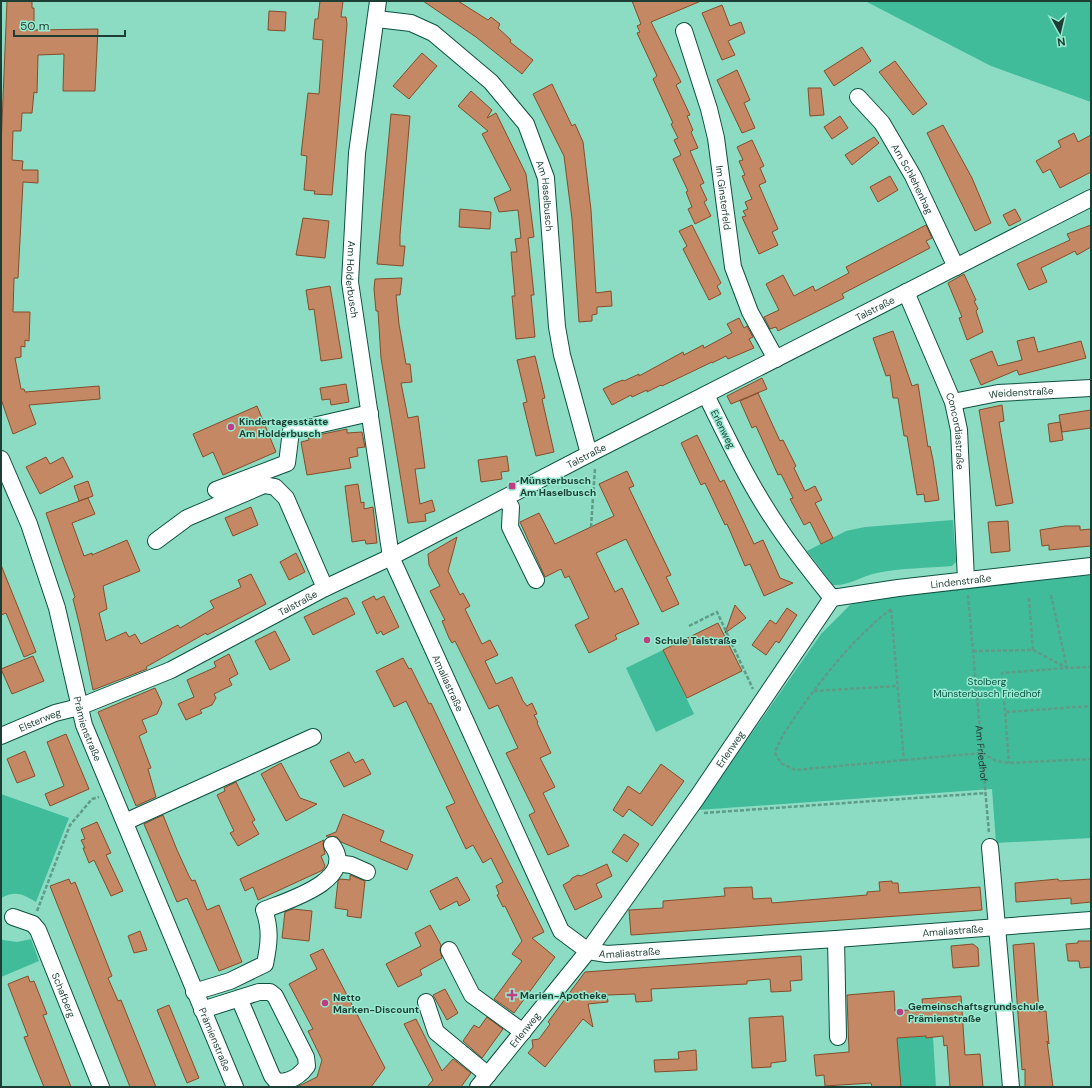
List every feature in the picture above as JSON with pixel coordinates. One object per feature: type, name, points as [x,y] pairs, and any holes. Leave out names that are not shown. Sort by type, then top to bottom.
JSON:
[{"type":"street","name":"Am Holderbusch","points":[[378,1],[377,19],[357,153],[350,282],[391,557]]},
{"type":"street","name":"Am Haselbusch","points":[[377,19],[411,23],[433,33],[491,82],[526,124],[546,178],[557,327],[562,355],[589,454]]},
{"type":"street","name":"Im Ginsterfeld","points":[[684,31],[709,109],[716,138],[733,267],[750,312],[776,359]]},
{"type":"street","name":"Am Schlehenhag","points":[[858,97],[882,123],[905,163],[956,267]]},
{"type":"street","name":"Talstraße","points":[[79,707],[171,670],[325,588],[391,557],[589,454],[1091,198]]},
{"type":"street","name":"Concordiastraße","points":[[906,292],[953,402],[959,430],[966,580]]},
{"type":"street","name":"Weidenstraße","points":[[953,402],[998,393],[1091,388]]},
{"type":"street","name":"Erlenweg","points":[[478,1087],[588,951],[689,808],[832,598],[798,556],[772,518],[744,469],[706,395]]},
{"type":"street","points":[[216,490],[287,463],[291,430],[370,414]]},
{"type":"street","name":"Prämienstraße","points":[[1,459],[29,524],[57,608],[84,725],[194,992],[235,1087]]},
{"type":"street","points":[[156,541],[187,518],[264,485],[275,487],[286,498],[325,588]]},
{"type":"street","points":[[505,498],[511,507],[510,527],[536,580]]},
{"type":"street","name":"Amaliastraße","points":[[391,557],[561,932],[588,951],[607,954],[1091,920]]},
{"type":"street","name":"Lindenstraße","points":[[832,598],[966,580],[1091,566]]},
{"type":"street","name":"Elsterweg","points":[[1,736],[55,713],[79,707]]},
{"type":"street","points":[[125,822],[313,737]]},
{"type":"street","points":[[194,992],[230,981],[265,964],[270,939],[269,923],[264,910],[316,888],[329,878],[338,863],[336,853],[332,845]]},
{"type":"street","points":[[990,847],[1011,1087]]},
{"type":"street","points":[[338,863],[351,865],[367,872]]},
{"type":"street","points":[[13,917],[33,924]]},
{"type":"street","name":"Schafberg","points":[[33,924],[38,930],[101,1087]]},
{"type":"street","points":[[836,939],[838,1037]]},
{"type":"street","points":[[449,950],[472,995],[523,1032]]},
{"type":"street","points":[[202,1010],[239,998],[259,992],[270,992],[275,996],[306,1057],[307,1066],[301,1074],[286,1082],[277,1082],[272,1076],[239,998]]},
{"type":"street","points":[[426,1002],[436,1032],[488,1075]]},
{"type":"path","points":[[589,454],[596,463],[591,527]]},
{"type":"path","name":"Am Friedhof","points":[[966,580],[990,847]]},
{"type":"path","points":[[1051,595],[1067,668]]},
{"type":"path","points":[[1029,598],[1033,650]]},
{"type":"path","points":[[904,761],[891,609],[869,626],[844,653],[814,691],[778,741],[775,753],[781,763],[795,770],[904,761],[982,753],[996,761],[1009,763],[1091,759]]},
{"type":"path","points":[[689,626],[717,612],[755,692],[764,697]]},
{"type":"path","points":[[973,651],[1033,650],[1067,668]]},
{"type":"path","points":[[1009,763],[1002,673],[1091,667]]},
{"type":"path","points":[[814,691],[898,686]]},
{"type":"path","points":[[1006,712],[1091,706]]},
{"type":"path","points":[[33,924],[70,825],[92,799],[112,791]]},
{"type":"path","points":[[689,808],[698,814],[986,793]]},
{"type":"green space","points":[[865,1],[1091,1],[1091,102],[991,66]]},
{"type":"green space","points":[[953,520],[956,562],[952,566],[886,571],[871,574],[845,584],[833,585],[807,551],[846,531],[865,527]]},
{"type":"green space","name":"Stolberg Münsterbusch Friedhof","points":[[1091,575],[1091,838],[996,843],[992,789],[698,810],[821,634],[850,605],[891,591]]},
{"type":"green space","points":[[663,650],[694,714],[656,732],[626,668]]},
{"type":"green space","points":[[1,794],[69,818],[36,902],[19,894],[11,894],[1,898]]},
{"type":"green space","points":[[1,938],[3,940],[17,942],[31,939],[39,961],[1,977]]},
{"type":"green space","points":[[926,1036],[926,1038],[933,1037],[936,1087],[901,1087],[897,1038]]},
{"type":"building","points":[[7,1],[32,1],[32,8],[34,8],[34,30],[98,29],[95,91],[63,91],[64,54],[38,55],[37,93],[34,92],[32,113],[22,113],[21,131],[13,131],[12,160],[23,161],[22,170],[38,170],[38,183],[23,182],[18,278],[14,278],[13,312],[30,312],[29,341],[25,340],[25,347],[21,346],[21,357],[15,358],[21,389],[24,389],[25,392],[99,386],[100,399],[29,405],[36,424],[13,434],[1,399],[1,146]]},
{"type":"building","points":[[320,1],[343,1],[341,17],[346,17],[347,24],[332,195],[314,194],[315,191],[304,190],[307,156],[301,155],[308,93],[319,94],[323,40],[313,39],[315,19],[318,19]]},
{"type":"building","points":[[423,1],[458,1],[488,20],[491,17],[500,24],[498,28],[511,40],[510,42],[533,60],[522,74],[476,37]]},
{"type":"building","points":[[632,1],[701,1],[651,22],[681,82],[676,85],[690,115],[687,116],[693,130],[691,132],[698,148],[690,151],[704,183],[700,185],[707,200],[704,202],[711,216],[695,224],[688,209],[692,207],[686,192],[688,191],[673,159],[681,155],[674,140],[678,138],[671,124],[673,123],[653,79],[657,76],[637,33],[640,32],[637,26],[641,24]]},
{"type":"building","points":[[722,5],[730,26],[741,22],[745,33],[728,41],[735,55],[722,60],[702,13]]},
{"type":"building","points":[[269,11],[286,12],[285,31],[268,30]]},
{"type":"building","points":[[862,47],[871,61],[834,86],[824,71]]},
{"type":"building","points":[[422,53],[437,66],[409,99],[393,86]]},
{"type":"building","points":[[895,61],[927,104],[913,115],[879,72]]},
{"type":"building","points":[[737,70],[750,100],[744,103],[755,128],[742,133],[717,80]]},
{"type":"building","points":[[552,84],[572,126],[575,124],[583,142],[591,210],[596,293],[611,291],[612,306],[597,307],[597,314],[592,315],[592,321],[579,322],[572,219],[564,156],[533,94]]},
{"type":"building","points":[[808,88],[821,88],[824,115],[810,116]]},
{"type":"building","points":[[471,91],[492,110],[487,118],[496,113],[526,174],[534,237],[528,238],[534,295],[531,295],[535,337],[516,339],[512,296],[515,296],[511,252],[517,252],[515,239],[521,238],[518,210],[499,212],[494,198],[511,190],[482,134],[488,131],[458,106]]},
{"type":"building","points":[[391,114],[410,116],[400,235],[400,246],[405,246],[403,266],[377,264]]},
{"type":"building","points":[[840,116],[848,128],[832,139],[824,127]]},
{"type":"building","points":[[943,125],[972,178],[991,223],[975,231],[927,133]]},
{"type":"building","points":[[1074,133],[1078,142],[1091,135],[1091,172],[1060,188],[1050,169],[1043,173],[1036,161],[1061,147],[1058,141]]},
{"type":"building","points":[[874,137],[879,143],[852,165],[845,155]]},
{"type":"building","points":[[752,140],[764,166],[760,168],[766,182],[759,185],[778,229],[772,232],[778,245],[759,254],[742,217],[746,216],[743,211],[748,209],[745,202],[752,199],[742,176],[745,175],[739,161],[743,160],[737,147]]},
{"type":"building","points":[[890,176],[898,190],[878,202],[870,187]]},
{"type":"building","points":[[460,209],[491,212],[490,229],[459,227]]},
{"type":"building","points":[[1015,209],[1021,220],[1009,226],[1003,215]]},
{"type":"building","points":[[303,218],[329,221],[325,258],[296,255]]},
{"type":"building","points":[[692,225],[721,283],[717,286],[721,294],[709,300],[683,249],[687,246],[679,231]]},
{"type":"building","points":[[926,225],[932,238],[926,241],[930,248],[842,294],[844,298],[778,331],[776,327],[770,329],[764,317],[779,310],[766,284],[783,275],[794,296],[813,286],[815,291],[849,273],[846,267]]},
{"type":"building","points":[[1091,225],[1091,247],[1077,255],[1075,251],[1041,268],[1047,282],[1029,290],[1017,264],[1070,240],[1067,234]]},
{"type":"building","points":[[964,274],[976,300],[974,301],[978,309],[976,311],[983,332],[967,340],[959,318],[962,317],[948,283]]},
{"type":"building","points":[[402,278],[400,295],[396,295],[406,364],[410,364],[412,382],[401,383],[408,418],[418,416],[425,468],[415,469],[420,504],[432,500],[435,511],[425,514],[426,521],[408,523],[381,358],[378,311],[376,311],[374,289],[375,279]]},
{"type":"building","points":[[330,286],[342,358],[321,361],[314,309],[309,310],[306,290]]},
{"type":"building","points":[[739,318],[744,328],[747,326],[753,337],[749,339],[754,348],[728,359],[726,356],[662,386],[661,385],[647,392],[647,390],[632,397],[631,395],[612,405],[603,389],[639,374],[639,376],[683,352],[684,355],[703,345],[704,348],[732,333],[727,324]]},
{"type":"building","points":[[893,331],[912,386],[918,384],[928,447],[930,446],[933,460],[939,500],[925,502],[924,494],[917,495],[907,436],[904,436],[898,398],[893,398],[890,375],[886,376],[873,338]]},
{"type":"building","points":[[1034,337],[1038,352],[1081,341],[1086,358],[1019,375],[1017,370],[981,385],[970,360],[992,351],[998,366],[1022,360],[1017,341]]},
{"type":"building","points":[[535,356],[545,398],[542,399],[554,452],[536,456],[523,403],[527,402],[517,360]]},
{"type":"building","points":[[762,378],[767,389],[731,404],[727,396]]},
{"type":"building","points":[[346,384],[349,402],[331,405],[330,399],[322,400],[320,388]]},
{"type":"building","points":[[758,393],[780,441],[783,440],[796,466],[794,468],[805,491],[815,486],[822,500],[815,503],[833,538],[821,544],[810,522],[804,525],[790,499],[793,498],[781,474],[778,475],[756,426],[752,428],[740,401]]},
{"type":"building","points":[[1002,405],[1004,421],[999,422],[1013,503],[996,506],[979,410]]},
{"type":"building","points":[[257,406],[276,452],[223,475],[213,452],[203,457],[193,434]]},
{"type":"building","points":[[1091,410],[1091,428],[1062,432],[1059,415]]},
{"type":"building","points":[[1060,422],[1063,440],[1050,442],[1048,424]]},
{"type":"building","points":[[347,429],[347,433],[362,432],[365,447],[357,448],[358,456],[349,458],[351,468],[307,475],[301,442],[309,440],[308,437]]},
{"type":"building","points":[[697,435],[720,482],[724,480],[754,544],[763,540],[780,578],[793,583],[764,596],[750,564],[745,566],[727,524],[725,525],[705,483],[701,485],[681,443]]},
{"type":"building","points":[[507,456],[509,471],[501,472],[502,479],[481,482],[478,460]]},
{"type":"building","points":[[46,457],[50,464],[63,457],[73,477],[40,494],[26,467]]},
{"type":"building","points":[[627,471],[634,486],[629,488],[671,575],[666,577],[679,604],[662,612],[626,539],[596,553],[615,592],[622,588],[639,624],[615,635],[617,639],[589,653],[575,625],[589,618],[569,576],[565,578],[561,569],[545,577],[520,522],[539,513],[555,544],[614,516],[599,484]]},
{"type":"building","points":[[88,481],[93,496],[79,501],[74,486]]},
{"type":"building","points":[[358,484],[361,503],[364,502],[364,509],[373,507],[377,543],[366,544],[365,540],[352,542],[345,486]]},
{"type":"building","points":[[88,498],[95,514],[72,523],[84,556],[92,553],[92,555],[127,540],[140,571],[103,586],[107,609],[99,613],[106,641],[126,632],[129,637],[135,634],[141,644],[178,625],[180,628],[214,608],[210,601],[241,587],[238,580],[251,574],[266,604],[207,635],[206,633],[146,667],[147,669],[93,690],[73,599],[75,597],[46,513]]},
{"type":"building","points":[[251,507],[258,525],[233,536],[225,518]]},
{"type":"building","points":[[1008,521],[1010,551],[991,553],[988,522]]},
{"type":"building","points":[[1065,526],[1080,526],[1080,530],[1091,529],[1091,546],[1049,550],[1049,545],[1042,546],[1040,530]]},
{"type":"building","points":[[457,537],[448,571],[460,595],[463,593],[470,606],[465,609],[482,644],[490,640],[498,655],[485,661],[496,684],[512,677],[523,701],[527,706],[532,703],[537,714],[534,715],[538,722],[537,723],[551,753],[540,758],[555,787],[543,793],[569,846],[548,855],[529,815],[535,812],[506,753],[518,748],[498,705],[489,709],[455,641],[452,643],[449,638],[442,621],[445,620],[430,591],[440,586],[429,565],[428,554]]},
{"type":"building","points":[[296,553],[305,572],[289,580],[280,562]]},
{"type":"building","points":[[1,565],[36,652],[24,657],[6,613],[1,615]]},
{"type":"building","points":[[374,596],[376,600],[384,596],[399,627],[383,635],[381,631],[377,634],[362,602]]},
{"type":"building","points":[[344,598],[347,598],[355,614],[313,635],[304,617]]},
{"type":"building","points":[[735,605],[746,618],[725,633]]},
{"type":"building","points":[[787,608],[797,615],[779,643],[776,641],[766,655],[752,645],[770,620],[776,624]]},
{"type":"building","points":[[718,623],[742,671],[687,698],[663,650]]},
{"type":"building","points":[[275,631],[290,660],[270,670],[255,641]]},
{"type":"building","points":[[229,654],[238,674],[229,679],[232,685],[214,694],[216,698],[212,705],[200,710],[202,713],[186,720],[178,704],[194,697],[187,680],[216,667],[214,662]]},
{"type":"building","points":[[33,656],[44,681],[12,694],[1,669]]},
{"type":"building","points":[[403,658],[409,669],[411,668],[429,704],[431,703],[478,802],[544,932],[532,938],[555,957],[514,1013],[494,999],[522,961],[512,954],[522,941],[505,906],[503,907],[497,895],[499,894],[496,886],[503,882],[491,858],[483,863],[473,845],[466,849],[446,807],[455,803],[406,701],[394,707],[376,671]]},
{"type":"building","points":[[155,688],[162,703],[157,714],[142,720],[147,732],[139,736],[151,768],[148,769],[156,797],[136,806],[98,712]]},
{"type":"building","points":[[66,734],[89,789],[50,806],[45,794],[64,786],[47,742]]},
{"type":"building","points":[[25,751],[35,776],[17,783],[7,759]]},
{"type":"building","points":[[349,752],[355,763],[363,759],[371,774],[344,787],[330,761]]},
{"type":"building","points":[[281,763],[300,798],[317,804],[286,821],[261,774]]},
{"type":"building","points":[[661,764],[684,781],[652,826],[629,809],[623,817],[613,810],[628,786],[640,794]]},
{"type":"building","points":[[236,782],[255,820],[252,822],[259,834],[238,846],[230,833],[234,831],[217,795],[225,791],[224,788]]},
{"type":"building","points":[[343,814],[384,831],[380,841],[413,855],[407,870],[341,842],[337,837],[326,836],[336,832]]},
{"type":"building","points":[[163,815],[189,876],[192,881],[195,880],[207,910],[219,905],[242,962],[219,971],[187,898],[177,902],[144,824]]},
{"type":"building","points":[[97,822],[111,853],[106,855],[123,891],[111,896],[94,860],[89,863],[81,840],[85,839],[81,829]]},
{"type":"building","points":[[624,834],[639,844],[627,862],[612,852]]},
{"type":"building","points":[[324,840],[323,844],[325,854],[321,856],[325,866],[323,870],[258,900],[253,887],[245,891],[240,879]]},
{"type":"building","points":[[607,864],[612,876],[596,884],[602,897],[575,910],[563,885],[578,875],[581,876]]},
{"type":"building","points":[[350,875],[365,881],[361,918],[347,916],[348,910],[335,908],[338,881],[340,879],[350,880]]},
{"type":"building","points":[[457,877],[470,900],[459,906],[457,901],[440,910],[430,891]]},
{"type":"building","points":[[69,879],[71,884],[75,882],[112,976],[108,978],[118,1001],[121,1000],[156,1087],[130,1087],[50,886]]},
{"type":"building","points":[[1058,879],[1059,881],[1091,879],[1091,902],[1071,904],[1071,898],[1016,902],[1015,883]]},
{"type":"building","points":[[892,881],[892,883],[898,883],[899,893],[980,887],[982,910],[631,935],[629,910],[663,908],[663,901],[725,896],[724,888],[752,887],[753,899],[771,898],[772,903],[867,895],[867,892],[880,891],[879,882]]},
{"type":"building","points":[[293,909],[312,911],[309,941],[282,938],[285,912]]},
{"type":"building","points":[[430,925],[441,945],[440,950],[442,958],[420,970],[422,975],[398,987],[386,964],[421,946],[415,933]]},
{"type":"building","points":[[140,931],[147,950],[134,953],[128,936]]},
{"type":"building","points":[[1078,941],[1091,941],[1091,967],[1080,968],[1079,961],[1068,961],[1066,944],[1078,943]]},
{"type":"building","points":[[1034,943],[1039,1012],[1046,1011],[1049,1044],[1047,1041],[1053,1087],[1025,1087],[1025,1069],[1022,1070],[1013,945]]},
{"type":"building","points":[[973,944],[978,948],[979,966],[953,968],[951,946]]},
{"type":"building","name":"Netto Marken-Discount","points":[[323,949],[385,1068],[371,1087],[297,1087],[317,1077],[322,1060],[308,1031],[313,1029],[289,984],[317,969],[310,955]]},
{"type":"building","points":[[801,956],[802,980],[790,981],[791,991],[771,992],[770,979],[747,981],[747,984],[651,989],[652,1001],[636,1002],[635,994],[607,995],[608,1002],[588,1004],[593,1027],[583,1019],[545,1067],[528,1053],[533,1047],[532,1040],[539,1039],[550,1024],[548,1022],[585,972]]},
{"type":"building","points":[[28,976],[30,982],[34,981],[47,1014],[43,1015],[71,1087],[44,1087],[24,1037],[28,1036],[8,984]]},
{"type":"building","points":[[445,989],[458,1013],[447,1020],[433,995]]},
{"type":"building","points":[[894,991],[895,1011],[923,1009],[922,999],[961,996],[965,1055],[980,1054],[983,1087],[950,1087],[947,1045],[944,1046],[943,1036],[926,1038],[926,1036],[897,1038],[901,1087],[872,1087],[871,1083],[825,1086],[824,1075],[816,1076],[814,1055],[849,1052],[847,995]]},
{"type":"building","points":[[169,1005],[199,1078],[187,1083],[157,1010]]},
{"type":"building","points":[[783,1016],[786,1061],[771,1063],[771,1067],[752,1068],[749,1018]]},
{"type":"building","points":[[487,1017],[503,1029],[482,1058],[463,1041],[474,1025],[479,1028]]},
{"type":"building","points":[[416,1019],[442,1071],[453,1059],[471,1073],[461,1087],[427,1087],[433,1080],[404,1024]]},
{"type":"building","points":[[696,1050],[697,1070],[655,1072],[654,1060],[679,1059],[678,1052]]},
{"type":"place","name":"Kindertagesstätte Am Holderbusch","points":[[231,427]]},
{"type":"place","name":"Münsterbusch Am Haselbusch","points":[[512,486]]},
{"type":"place","name":"Schule Talstraße","points":[[647,640]]},
{"type":"place","name":"Marien-Apotheke","points":[[512,995]]},
{"type":"place","name":"Netto Marken-Discount","points":[[325,1003]]},
{"type":"place","name":"Gemeinschaftsgrundschule Prämienstraße","points":[[900,1012]]}]
